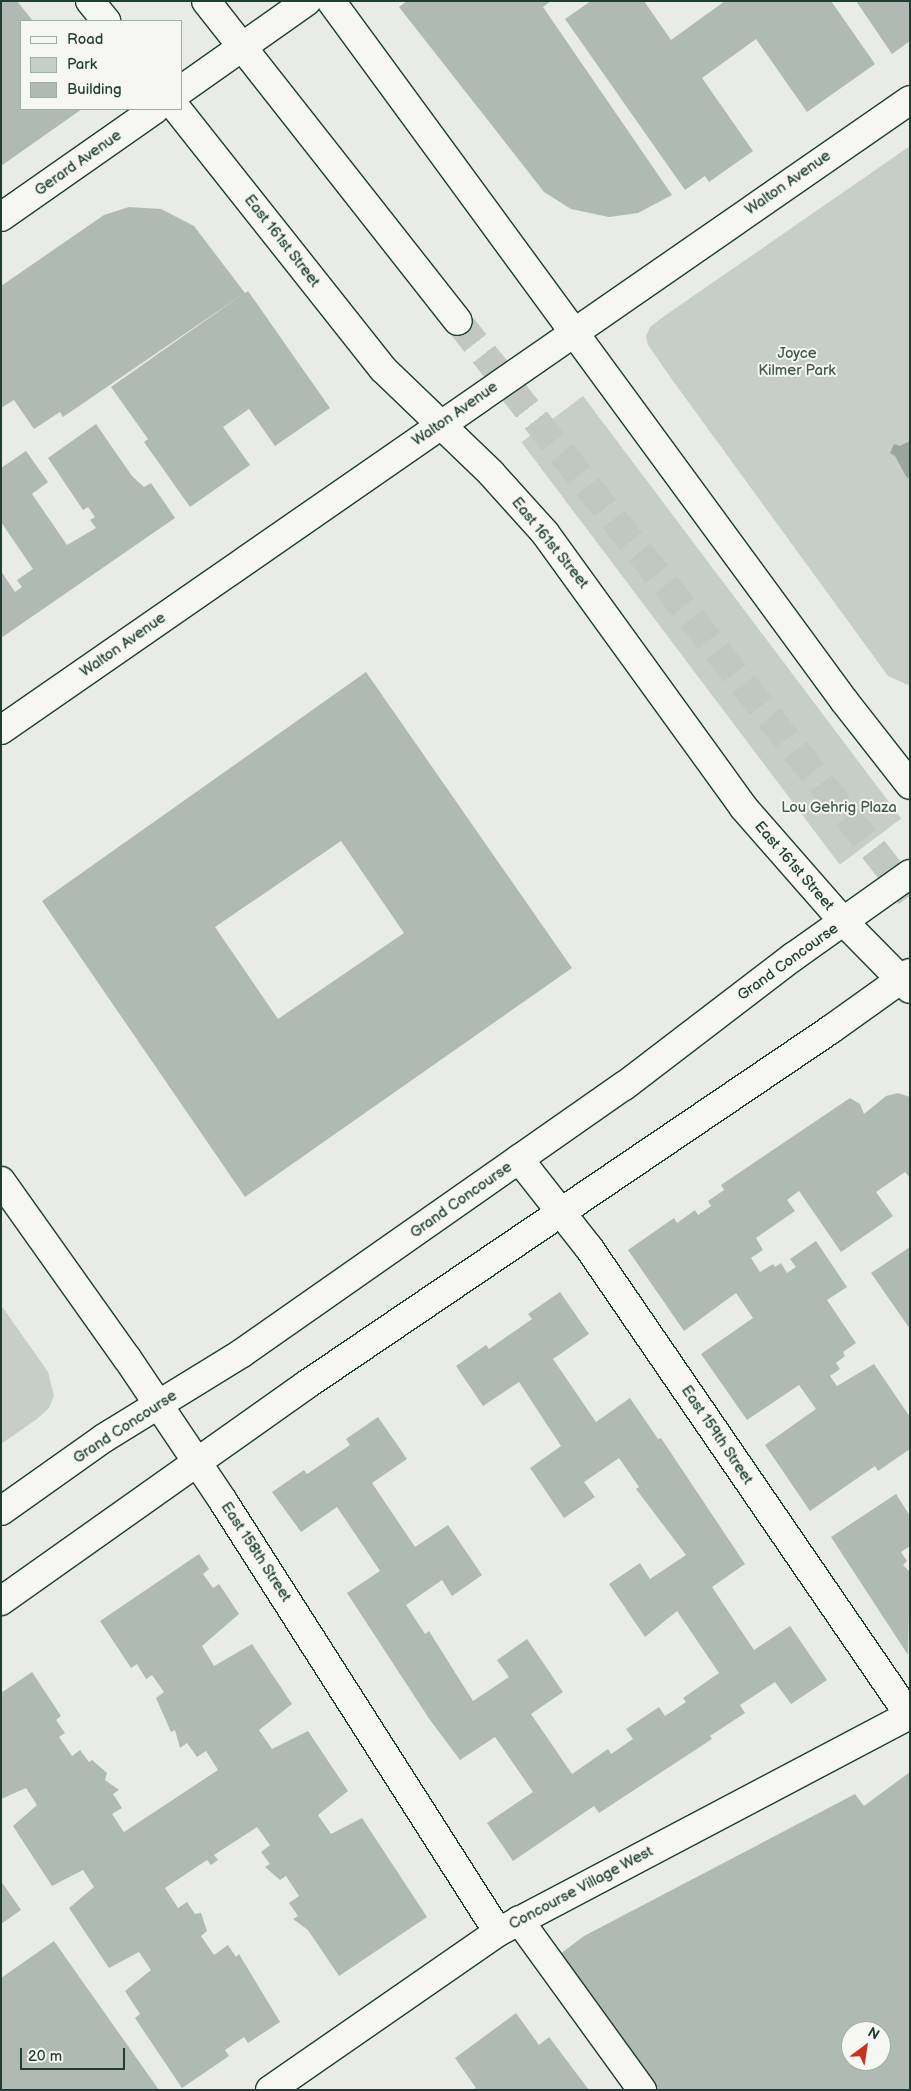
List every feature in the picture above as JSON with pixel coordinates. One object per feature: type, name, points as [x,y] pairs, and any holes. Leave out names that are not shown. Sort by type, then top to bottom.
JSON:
[{"type":"main road","points":[[90,1],[105,20]]},
{"type":"main road","points":[[206,1],[458,321]]},
{"type":"main road","points":[[182,89],[307,1]]},
{"type":"main road","points":[[331,1],[572,332],[906,773]]},
{"type":"main road","name":"Walton Avenue","points":[[1,730],[572,332],[910,100]]},
{"type":"main road","name":"Gerard Avenue","points":[[1,217],[154,110]]},
{"type":"main road","name":"East 161st Street","points":[[178,110],[382,369],[492,473],[544,533],[721,779],[844,922],[907,980]]},
{"type":"main road","name":"Grand Concourse","points":[[1,1511],[158,1404],[242,1353],[631,1081],[910,874]]},
{"type":"main road","points":[[1,1601],[197,1462],[562,1212],[907,980]]},
{"type":"main road","name":"East 159th Street","points":[[519,1159],[562,1212],[909,1715]]},
{"type":"main road","name":"East 158th Street","points":[[1,1181],[158,1404],[508,1926],[642,2090]]},
{"type":"main road","name":"Concourse Village West","points":[[270,2090],[508,1926],[909,1715]]},
{"type":"green space","name":"Joyce Kilmer Park","points":[[910,146],[910,686],[888,676],[673,381],[648,345],[646,336],[650,327],[663,317]]},
{"type":"green space","name":"Lou Gehrig Plaza","points":[[583,396],[901,818],[840,865],[522,442]]},
{"type":"green space","points":[[1,1305],[48,1372],[54,1396],[49,1408],[37,1419],[1,1444]]},
{"type":"shaded area","points":[[910,441],[910,478],[907,478],[895,456],[890,453],[894,444],[900,446]]},
{"type":"building","points":[[1,1],[17,1],[32,20],[20,20],[20,110],[81,110],[1,166]]},
{"type":"building","points":[[407,1],[551,1],[543,7],[672,195],[638,213],[609,217],[571,209],[544,192],[399,7]]},
{"type":"building","points":[[591,1],[644,1],[671,40],[725,1],[831,1],[875,64],[807,112],[756,39],[702,78],[753,151],[709,182],[705,176],[685,190],[565,19]]},
{"type":"building","points":[[856,1],[910,1],[910,41],[892,54]]},
{"type":"building","points":[[129,207],[161,209],[194,226],[245,293],[248,291],[330,408],[275,446],[249,409],[223,427],[250,465],[190,507],[144,442],[148,439],[111,387],[243,294],[63,417],[60,412],[34,429],[14,400],[1,408],[1,286],[104,215]]},
{"type":"building","points":[[96,424],[132,476],[144,487],[151,483],[175,518],[1,638],[1,571],[15,592],[22,587],[17,580],[33,569],[1,522],[1,468],[26,451],[48,482],[32,494],[67,545],[96,528],[90,520],[95,517],[88,507],[83,510],[48,458]]},
{"type":"building","points":[[366,672],[572,968],[245,1197],[42,901]],"holes":[[[341,841],[404,933],[278,1019],[215,927]]]},
{"type":"building","points":[[898,1093],[910,1097],[910,1178],[905,1172],[876,1192],[893,1216],[841,1252],[799,1191],[787,1200],[795,1211],[756,1238],[763,1250],[751,1258],[760,1272],[773,1264],[775,1267],[781,1263],[787,1273],[796,1267],[790,1259],[816,1241],[847,1287],[827,1300],[856,1343],[843,1352],[845,1356],[836,1363],[840,1369],[830,1376],[837,1386],[874,1364],[910,1417],[910,1449],[878,1471],[875,1466],[810,1511],[765,1445],[816,1409],[799,1385],[747,1420],[701,1354],[753,1318],[736,1293],[684,1331],[628,1250],[674,1218],[677,1223],[695,1210],[698,1215],[711,1206],[708,1201],[724,1190],[721,1185],[850,1098],[860,1104],[864,1114],[886,1096]]},
{"type":"building","points":[[910,1247],[910,1329],[871,1273]]},
{"type":"building","points":[[560,1292],[589,1334],[553,1359],[596,1422],[630,1398],[658,1439],[661,1438],[745,1564],[712,1587],[754,1650],[790,1626],[827,1680],[791,1704],[775,1682],[740,1705],[745,1713],[710,1736],[712,1739],[599,1813],[594,1806],[513,1861],[487,1823],[533,1792],[495,1737],[460,1760],[430,1720],[347,1593],[380,1571],[337,1507],[301,1532],[272,1492],[304,1470],[307,1474],[350,1445],[346,1439],[378,1417],[407,1459],[372,1483],[415,1547],[448,1525],[482,1575],[452,1596],[442,1580],[406,1605],[425,1634],[429,1631],[473,1701],[509,1677],[497,1660],[527,1639],[563,1692],[531,1714],[572,1774],[608,1749],[611,1754],[633,1739],[626,1729],[659,1707],[665,1716],[686,1702],[683,1698],[719,1673],[677,1611],[645,1637],[609,1584],[640,1563],[650,1579],[686,1555],[636,1489],[639,1487],[619,1458],[584,1482],[595,1497],[564,1518],[530,1468],[561,1446],[519,1382],[483,1406],[456,1366],[486,1345],[489,1349],[532,1319],[528,1314]]},
{"type":"building","points":[[896,1494],[910,1516],[910,1546],[901,1552],[907,1561],[903,1565],[910,1572],[908,1655],[831,1537]]},
{"type":"building","points":[[199,1554],[209,1569],[203,1574],[213,1588],[219,1584],[239,1614],[202,1646],[214,1666],[252,1644],[292,1704],[259,1730],[272,1749],[308,1731],[348,1791],[318,1815],[331,1834],[362,1818],[427,1917],[339,1976],[308,1930],[293,1919],[298,1916],[289,1903],[299,1896],[286,1876],[280,1880],[265,1867],[270,1864],[261,1852],[270,1845],[257,1827],[214,1855],[218,1860],[211,1865],[207,1860],[165,1888],[178,1908],[187,1902],[195,1914],[201,1913],[207,1931],[201,1936],[214,1955],[228,1945],[236,1957],[239,1954],[280,2022],[248,2043],[244,2037],[225,2050],[229,2056],[182,2088],[135,2018],[140,2014],[125,1991],[151,1970],[139,1952],[109,1968],[69,1908],[94,1887],[83,1870],[52,1886],[13,1826],[37,1805],[26,1788],[1,1799],[1,1693],[32,1672],[61,1716],[56,1720],[65,1733],[59,1737],[72,1756],[80,1750],[89,1762],[92,1760],[107,1773],[105,1780],[119,1790],[113,1794],[122,1808],[112,1814],[124,1832],[218,1770],[206,1751],[197,1757],[187,1743],[180,1748],[175,1730],[171,1732],[156,1698],[164,1692],[152,1675],[146,1679],[137,1664],[131,1668],[100,1621]]},
{"type":"building","points":[[910,1772],[910,2090],[655,2090],[556,1957],[584,1936],[855,1794],[864,1806]]},
{"type":"building","points":[[1,1881],[21,1910],[1,1924]]},
{"type":"building","points":[[54,1941],[159,2090],[1,2090],[1,1978]]},
{"type":"building","points":[[516,2013],[539,2045],[549,2037],[589,2090],[473,2090],[476,2088],[455,2058]]},
{"type":"tunnel","points":[[458,321],[910,896]]}]
